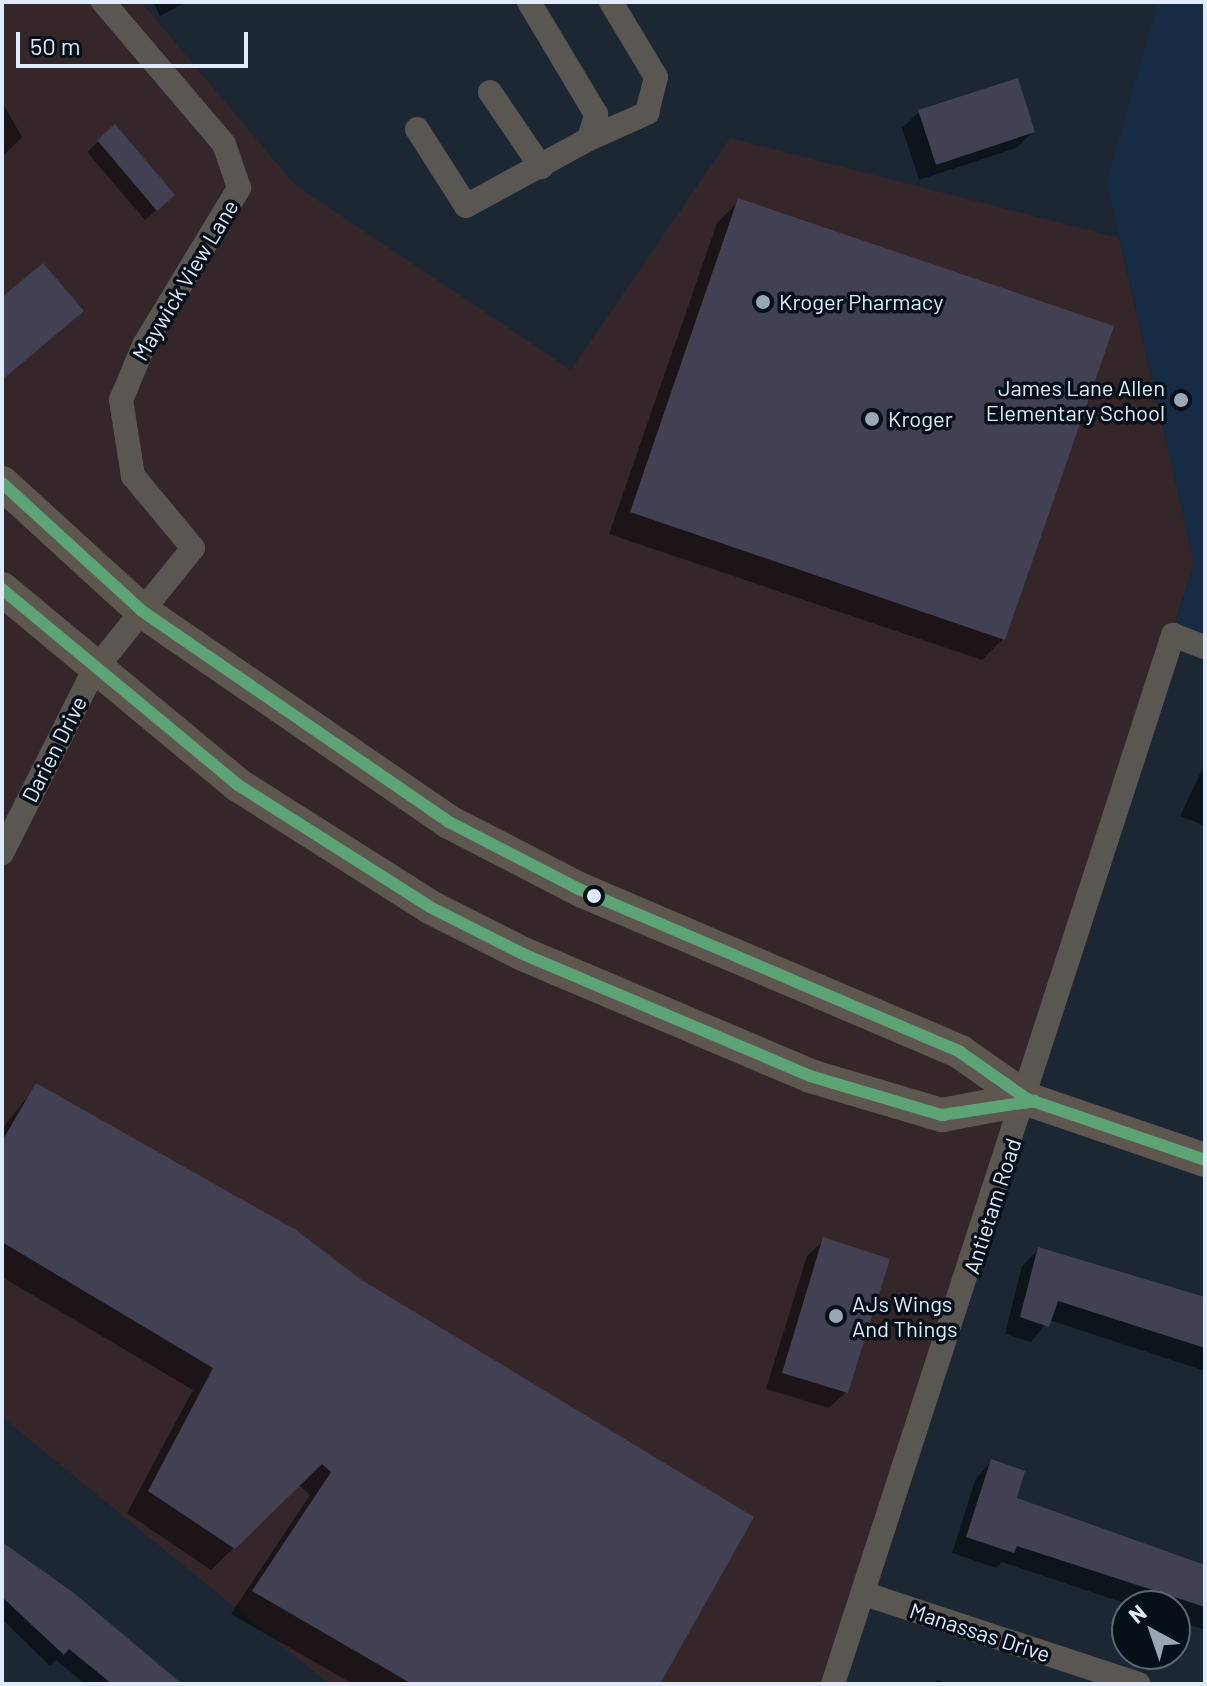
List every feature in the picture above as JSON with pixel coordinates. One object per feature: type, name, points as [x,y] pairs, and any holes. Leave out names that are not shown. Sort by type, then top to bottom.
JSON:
[{"type":"main road","points":[[2,483],[142,611],[449,822],[581,890],[960,1052],[1027,1099],[1205,1160]]},
{"type":"main road","points":[[2,589],[93,672],[326,844],[535,960],[810,1076],[942,1115],[1027,1099]]},
{"type":"street","name":"Maywick View Lane","points":[[103,2],[224,144],[238,174],[233,208],[144,345],[121,400],[133,476],[193,548],[142,611]]},
{"type":"street","points":[[529,2],[596,114],[589,139]]},
{"type":"street","points":[[417,129],[466,206],[589,139],[647,113],[656,77],[611,2]]},
{"type":"street","points":[[490,92],[541,167]]},
{"type":"street","name":"Darien Drive","points":[[2,853],[93,672],[142,611]]},
{"type":"street","name":"Antietam Road","points":[[833,1684],[1027,1099],[1173,635],[1205,647]]},
{"type":"street","name":"Manassas Drive","points":[[865,1594],[1139,1684]]},
{"type":"shaded area","points":[[2,2],[141,2],[295,185],[571,370],[730,138],[1119,238],[1194,563],[832,1684],[329,1684],[2,1417]]},
{"type":"shaded area","name":"James Lane Allen Elementary School","points":[[1158,2],[1205,2],[1205,647],[1173,635],[1194,563],[1107,181]]},
{"type":"building","points":[[1018,78],[1035,132],[936,165],[918,110]]},
{"type":"building","points":[[115,124],[175,195],[157,211],[97,140]]},
{"type":"building","name":"Kroger","points":[[738,198],[1114,326],[1005,640],[630,512]]},
{"type":"building","points":[[43,263],[84,311],[2,380],[2,297]]},
{"type":"building","points":[[36,1083],[296,1230],[360,1279],[754,1517],[660,1684],[412,1684],[252,1591],[331,1472],[322,1464],[235,1549],[148,1491],[213,1368],[2,1242],[2,1141]]},
{"type":"building","name":"AJs Wings And Things","points":[[823,1237],[890,1259],[848,1393],[782,1373]]},
{"type":"building","points":[[1038,1247],[1205,1297],[1205,1348],[1058,1301],[1049,1327],[1020,1317]]},
{"type":"building","points":[[991,1459],[1025,1471],[1017,1498],[1205,1565],[1205,1607],[1191,1602],[1191,1590],[1153,1590],[1017,1546],[1014,1553],[966,1537]]},
{"type":"building","points":[[2,1542],[74,1593],[182,1684],[112,1684],[69,1649],[64,1655],[2,1597]]},
{"type":"transit line","points":[[2,483],[142,611],[449,822],[581,890],[960,1052],[1027,1099],[1205,1160]]},
{"type":"transit line","points":[[2,589],[238,785],[430,907],[523,954],[810,1076],[942,1115],[1035,1101]]},
{"type":"place","name":"Kroger Pharmacy","points":[[763,302]]},
{"type":"place","name":"James Lane Allen Elementary School","points":[[1181,400]]},
{"type":"place","name":"Kroger","points":[[872,419]]},
{"type":"place","name":"AJs Wings And Things","points":[[836,1316]]}]
